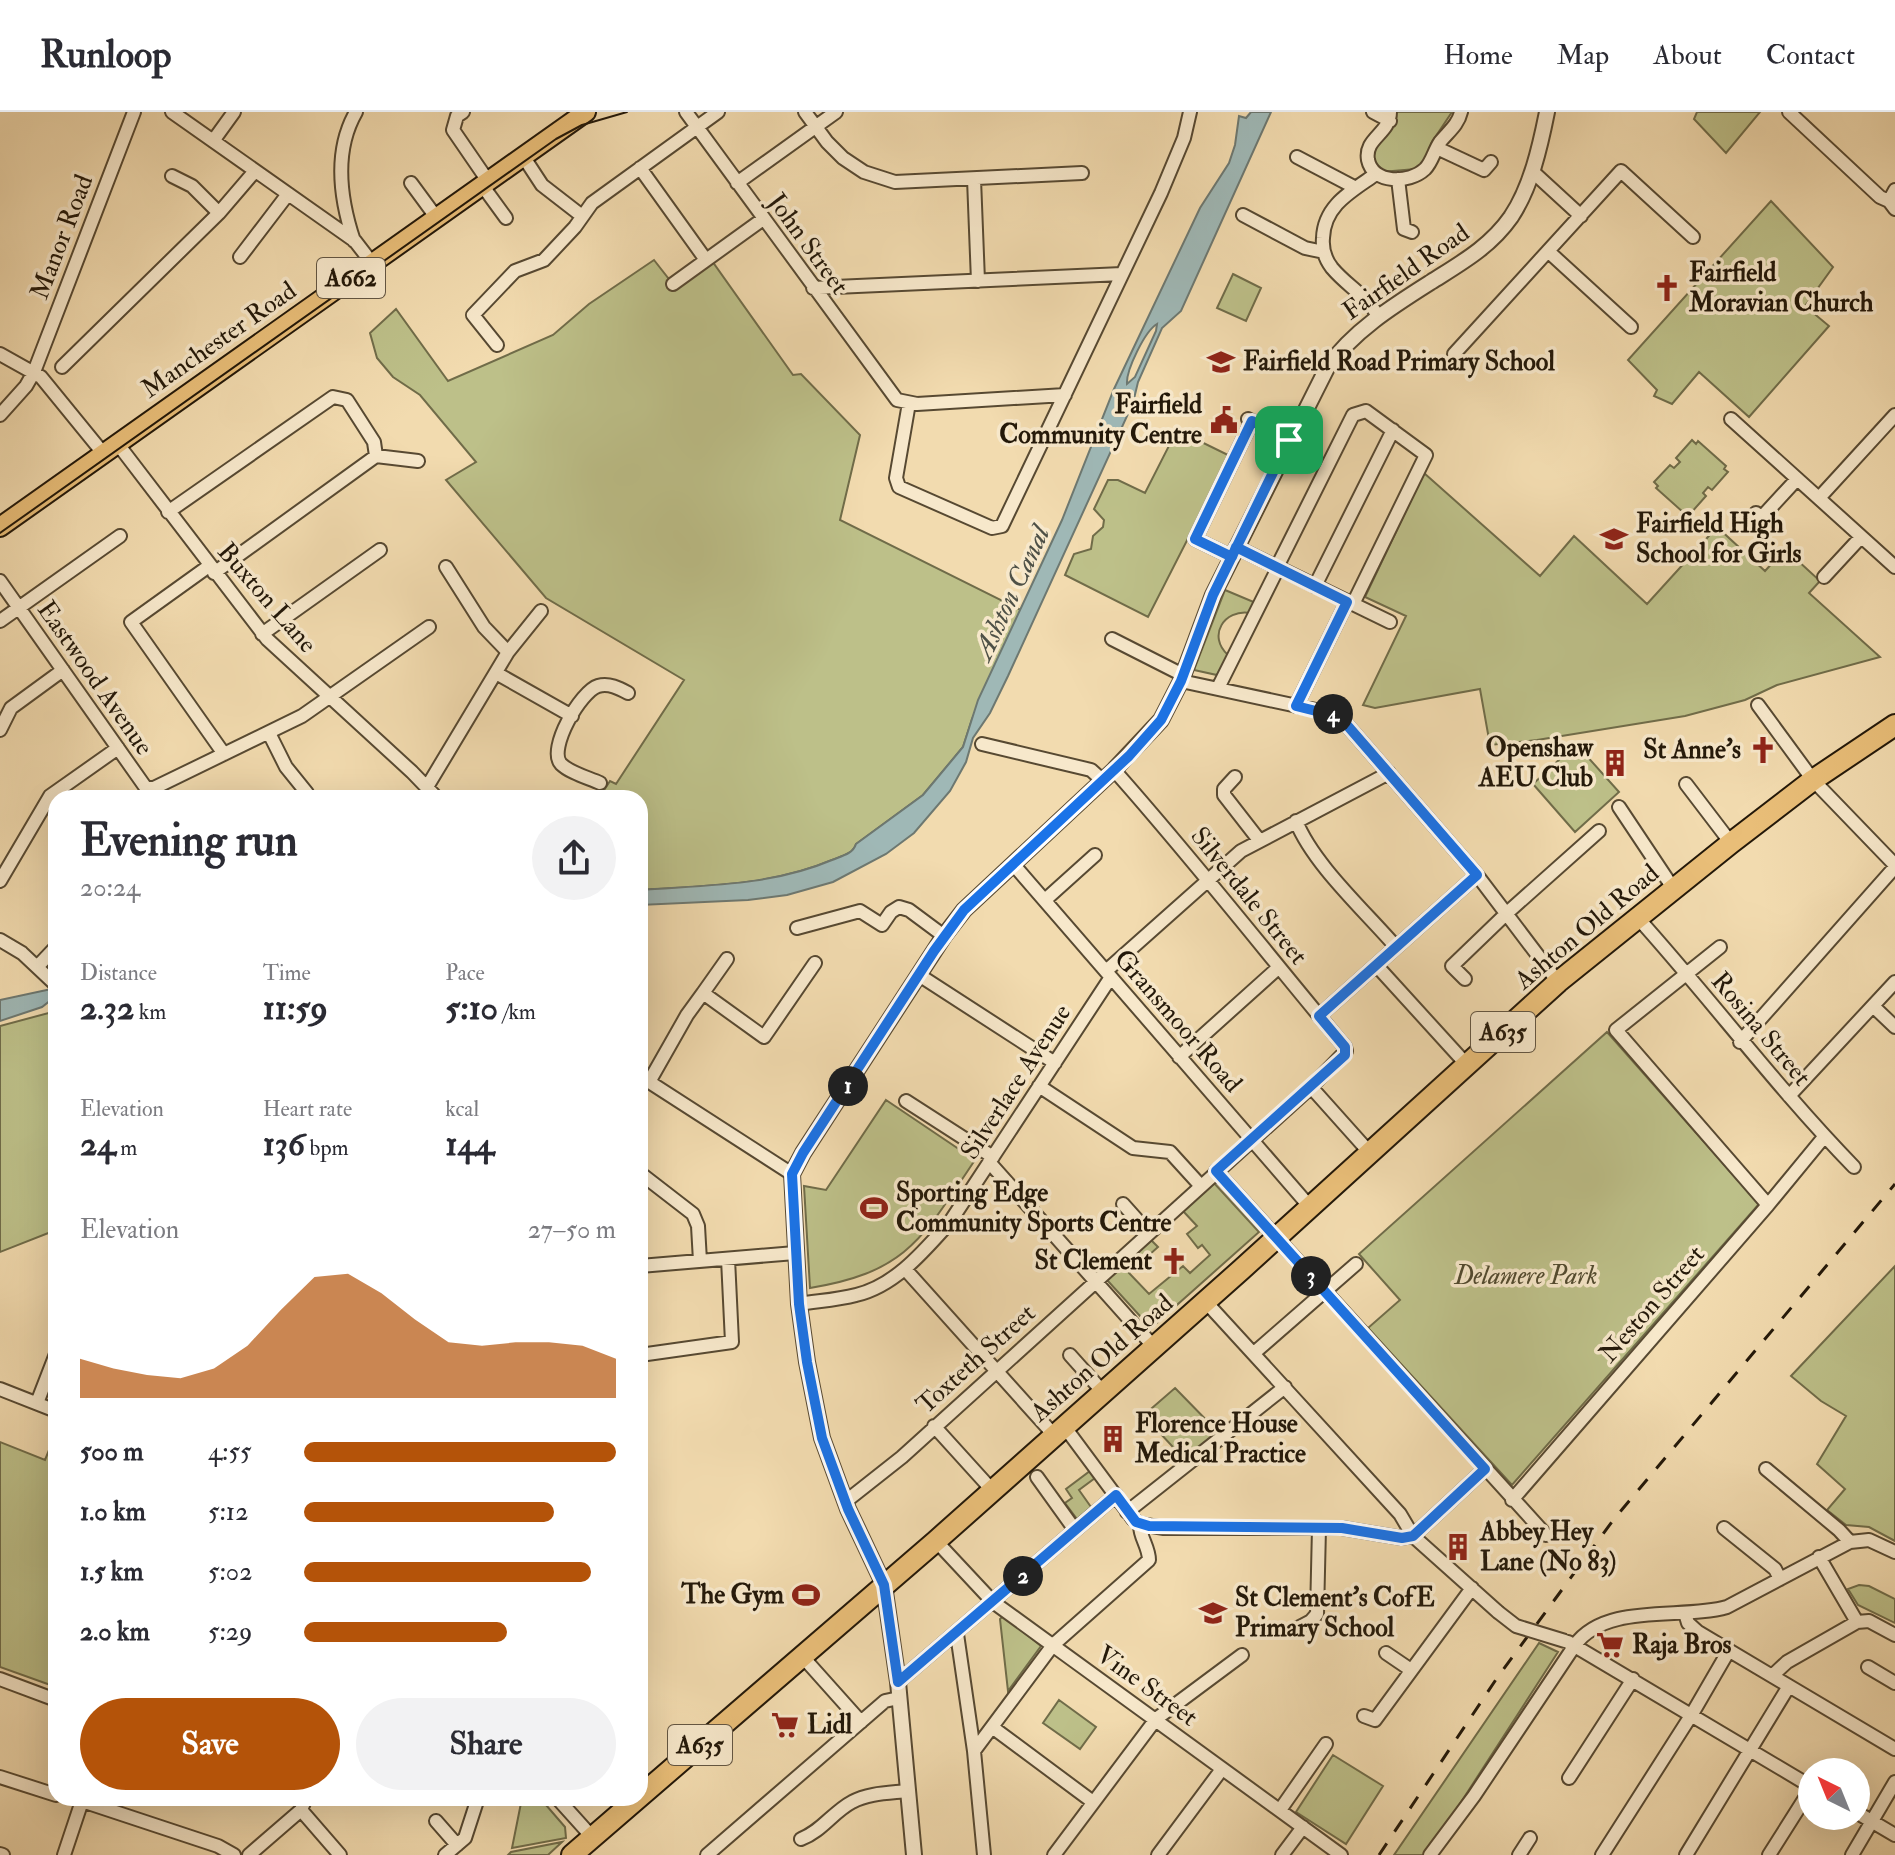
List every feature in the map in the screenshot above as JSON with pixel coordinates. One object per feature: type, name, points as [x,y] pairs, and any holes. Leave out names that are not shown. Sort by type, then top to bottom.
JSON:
[{"type":"highway","name":"Ashton Old Road","points":[[648,1790],[936,1541],[1558,982],[1813,780],[1895,725]]},
{"type":"highway","name":"Ashton Old Road","points":[[572,1855],[630,1806]]},
{"type":"main road","name":"Manchester Road","points":[[0,527],[586,112]]},
{"type":"street","name":"Manor Road","points":[[0,415],[26,386],[34,372],[134,112]]},
{"type":"street","points":[[172,112],[355,241],[372,263]]},
{"type":"street","points":[[213,141],[234,112]]},
{"type":"street","points":[[355,241],[343,195],[341,165],[343,145],[356,112]]},
{"type":"street","points":[[463,112],[457,116],[453,130],[506,218]]},
{"type":"street","name":"John Street","points":[[686,112],[813,288],[903,402]]},
{"type":"street","points":[[497,345],[473,315],[515,271],[544,260],[592,203],[718,112]]},
{"type":"street","points":[[805,112],[834,150],[853,166],[883,179],[904,182],[1082,173]]},
{"type":"street","points":[[737,183],[836,112]]},
{"type":"street","points":[[1065,395],[903,402],[896,478],[899,487],[996,529],[1006,521],[1122,274],[1175,159],[1190,112]]},
{"type":"street","points":[[1373,112],[1390,116],[1368,148],[1370,165],[1376,174],[1398,179],[1413,176],[1426,168],[1461,112]]},
{"type":"street","name":"Fairfield Road","points":[[792,1174],[944,936],[973,899],[1114,770],[1161,720],[1182,678],[1210,602],[1320,378],[1347,343],[1379,317],[1483,248],[1515,210],[1532,171],[1547,112]]},
{"type":"street","points":[[1789,112],[1880,197],[1893,200]]},
{"type":"street","points":[[1437,148],[1484,170],[1491,162]]},
{"type":"street","points":[[523,156],[542,185],[582,216]]},
{"type":"street","points":[[1297,157],[1356,188]]},
{"type":"street","points":[[640,168],[706,260]]},
{"type":"street","points":[[62,367],[219,213],[255,171]]},
{"type":"street","points":[[1532,171],[1581,216]]},
{"type":"street","points":[[1454,354],[1621,171],[1693,237]]},
{"type":"street","points":[[1376,174],[1336,204],[1323,233],[1324,252],[1332,267],[1364,295],[1379,317]]},
{"type":"street","points":[[172,176],[192,186],[219,213]]},
{"type":"street","points":[[974,179],[978,281]]},
{"type":"street","points":[[1398,179],[1404,229],[1412,232]]},
{"type":"street","points":[[411,183],[436,217]]},
{"type":"street","points":[[240,257],[288,194]]},
{"type":"street","points":[[1243,215],[1305,248],[1324,252]]},
{"type":"street","points":[[673,284],[763,219]]},
{"type":"street","points":[[1549,252],[1631,327]]},
{"type":"street","points":[[813,288],[1122,274]]},
{"type":"street","points":[[0,354],[34,372]]},
{"type":"street","name":"Buxton Lane","points":[[34,372],[168,512],[262,634],[430,790]]},
{"type":"street","points":[[168,512],[323,401],[339,396],[347,400],[374,442],[376,456]]},
{"type":"street","points":[[1218,688],[1353,415],[1366,411],[1426,455],[1296,706]]},
{"type":"street","points":[[1731,419],[1895,567]]},
{"type":"street","points":[[1289,440],[1250,420],[1195,539],[1278,567],[1390,622]]},
{"type":"street","points":[[1819,498],[1893,421]]},
{"type":"street","points":[[1315,586],[1393,430]]},
{"type":"street","points":[[224,754],[131,622],[376,456],[418,461]]},
{"type":"street","points":[[1756,513],[1761,518],[1797,479]]},
{"type":"street","points":[[0,621],[120,536]]},
{"type":"street","points":[[1824,577],[1861,537]]},
{"type":"street","points":[[262,634],[380,550]]},
{"type":"street","points":[[446,567],[484,627],[508,652]]},
{"type":"street","name":"Eastwood Avenue","points":[[0,581],[146,788],[154,788],[269,733],[330,698],[429,627]]},
{"type":"street","points":[[427,787],[508,652],[541,611]]},
{"type":"street","points":[[1112,639],[1182,678],[1340,717],[1477,875],[1558,982]]},
{"type":"street","points":[[0,730],[11,708],[63,670]]},
{"type":"street","points":[[496,673],[572,716]]},
{"type":"street","points":[[600,783],[559,762],[556,748],[572,716],[589,692],[599,685],[615,686],[628,693]]},
{"type":"street","points":[[1740,1042],[1895,866],[1813,780],[1758,705]]},
{"type":"street","points":[[269,733],[286,767],[305,790]]},
{"type":"street","points":[[982,744],[1091,770],[1102,780]]},
{"type":"street","points":[[58,790],[118,748]]},
{"type":"street","name":"Silverdale Street","points":[[1114,770],[1346,1051]]},
{"type":"street","name":"Silverlace Avenue","points":[[799,1304],[858,1295],[894,1278],[905,1269],[950,1222],[1055,1063],[1108,974],[1241,851],[1389,773]]},
{"type":"street","points":[[1235,777],[1224,789],[1224,795],[1259,840]]},
{"type":"street","points":[[1686,784],[1731,843]]},
{"type":"street","points":[[0,881],[48,799]]},
{"type":"street","points":[[1619,807],[1673,888]]},
{"type":"street","points":[[1296,821],[1319,859],[1396,947]]},
{"type":"street","points":[[1465,979],[1452,966],[1599,831]]},
{"type":"street","points":[[1045,900],[1095,855]]},
{"type":"street","name":"Gransmoor Road","points":[[1013,864],[1310,1207]]},
{"type":"street","points":[[1319,1016],[1477,875]]},
{"type":"street","points":[[797,928],[860,911],[882,925],[899,907],[909,910],[944,936]]},
{"type":"street","name":"Rosina Street","points":[[1637,917],[1740,1042],[1854,1167]]},
{"type":"street","points":[[0,940],[22,953],[48,977]]},
{"type":"street","points":[[1720,947],[1616,1030],[1768,1205]]},
{"type":"street","points":[[38,966],[48,955]]},
{"type":"street","points":[[648,1076],[666,1056],[683,1021],[727,959]]},
{"type":"street","points":[[703,993],[764,1037],[815,963]]},
{"type":"street","points":[[1376,965],[1467,1065]]},
{"type":"street","points":[[1179,1057],[1278,968]]},
{"type":"street","points":[[919,975],[1055,1063]]},
{"type":"street","points":[[1789,1096],[1895,982]]},
{"type":"street","points":[[1873,1006],[1895,1027]]},
{"type":"street","name":"Toxteth Street","points":[[845,1502],[874,1482],[1311,1087],[1346,1051]]},
{"type":"street","points":[[648,1081],[792,1174],[799,1304],[807,1362],[822,1438],[845,1502],[884,1585],[899,1690],[914,1855]]},
{"type":"street","points":[[1039,1086],[1133,1148],[1170,1152],[1200,1185]]},
{"type":"street","points":[[1311,1087],[1370,1153]]},
{"type":"street","points":[[906,1101],[991,1160],[1154,1347]]},
{"type":"street","name":"Neston Street","points":[[1512,1500],[1824,1137]]},
{"type":"street","points":[[1216,1171],[1546,1535]]},
{"type":"street","points":[[648,1179],[693,1214],[698,1226],[700,1261]]},
{"type":"street","points":[[1123,1204],[1148,1232]]},
{"type":"street","points":[[648,1265],[795,1253]]},
{"type":"street","points":[[648,1354],[732,1342],[728,1259]]},
{"type":"street","points":[[1254,1353],[1356,1264]]},
{"type":"street","points":[[905,1269],[995,1370],[1059,1431],[1140,1524],[1164,1528],[1319,1528],[1370,1531],[1402,1538],[1413,1536],[1485,1469]]},
{"type":"street","points":[[1205,1301],[1400,1514],[1413,1536],[1498,1612],[1516,1626],[1570,1643],[1798,1779]]},
{"type":"street","points":[[1070,1355],[1103,1392]]},
{"type":"street","points":[[37,1403],[48,1375]]},
{"type":"street","points":[[1127,1512],[1285,1387]]},
{"type":"street","points":[[0,1389],[48,1408]]},
{"type":"street","points":[[934,1426],[992,1490]]},
{"type":"street","points":[[1766,1469],[1850,1542]]},
{"type":"street","points":[[1037,1477],[1075,1530]]},
{"type":"street","points":[[707,1855],[899,1690],[957,1634],[1116,1495]]},
{"type":"street","points":[[974,1751],[1053,1645],[1149,1560],[1140,1524]]},
{"type":"street","points":[[1292,1631],[1311,1621],[1317,1614],[1319,1528]]},
{"type":"street","points":[[1724,1528],[1775,1569],[1780,1579]]},
{"type":"street","points":[[1430,1855],[1474,1796],[1570,1643],[1612,1622],[1657,1612],[1685,1613],[1727,1607],[1850,1542],[1869,1540],[1895,1552]]},
{"type":"street","name":"Vine Street","points":[[936,1541],[993,1602],[1340,1854]]},
{"type":"street","points":[[1819,1557],[1857,1622]]},
{"type":"street","points":[[1364,1716],[1375,1720],[1472,1588]]},
{"type":"street","points":[[1685,1613],[1692,1628],[1728,1652],[1895,1749]]},
{"type":"street","points":[[1772,1676],[1787,1662],[1857,1622],[1869,1621],[1895,1635]]},
{"type":"street","points":[[957,1634],[974,1751],[984,1855]]},
{"type":"street","points":[[1602,1855],[1728,1652]]},
{"type":"street","points":[[1386,1653],[1411,1670]]},
{"type":"street","points":[[1054,1855],[1156,1719],[1242,1655]]},
{"type":"street","points":[[802,1656],[861,1722]]},
{"type":"street","points":[[1868,1667],[1895,1683]]},
{"type":"street","points":[[0,1679],[48,1697]]},
{"type":"street","points":[[1569,1778],[1633,1679]]},
{"type":"street","points":[[1686,1855],[1789,1686]]},
{"type":"street","points":[[992,1727],[1093,1802]]},
{"type":"street","points":[[1280,1810],[1326,1744]]},
{"type":"street","points":[[1158,1855],[1222,1769]]},
{"type":"street","points":[[0,1777],[48,1792]]},
{"type":"street","points":[[1852,1855],[1895,1782]]},
{"type":"street","points":[[801,1839],[813,1834],[849,1803],[863,1797],[907,1791]]},
{"type":"street","points":[[64,1855],[80,1806]]},
{"type":"street","points":[[97,1806],[218,1846],[234,1855]]},
{"type":"street","points":[[249,1855],[302,1806]]},
{"type":"street","points":[[305,1806],[340,1855]]},
{"type":"street","points":[[445,1855],[470,1828],[476,1806]]},
{"type":"street","points":[[564,1806],[593,1838]]},
{"type":"street","points":[[1769,1855],[1798,1809]]},
{"type":"street","points":[[1870,1820],[1895,1835]]},
{"type":"street","points":[[436,1821],[457,1845]]},
{"type":"street","points":[[1282,1855],[1303,1827]]},
{"type":"street","points":[[1519,1855],[1530,1838]]},
{"type":"green space","points":[[1394,112],[1452,112],[1432,142],[1424,163],[1416,169],[1381,172],[1372,159],[1374,146],[1390,128]]},
{"type":"green space","points":[[1697,112],[1760,112],[1726,153],[1694,119]]},
{"type":"green space","points":[[1771,201],[1833,267],[1805,306],[1829,326],[1749,417],[1699,372],[1672,404],[1654,396],[1657,390],[1628,360]]},
{"type":"green space","points":[[654,260],[676,288],[712,261],[793,375],[801,374],[860,435],[840,520],[1021,610],[972,719],[963,747],[923,795],[843,856],[809,869],[762,880],[648,890],[648,790],[604,790],[610,781],[616,784],[684,680],[546,598],[446,480],[476,462],[420,395],[393,377],[377,358],[370,333],[396,309],[448,381],[553,335],[589,304]]},
{"type":"green space","points":[[1233,274],[1261,288],[1246,321],[1217,308]]},
{"type":"green space","points":[[1177,430],[1230,456],[1148,617],[1065,575],[1074,554],[1091,549],[1093,536],[1103,527],[1104,520],[1094,509],[1108,480],[1118,480],[1145,493]]},
{"type":"green space","points":[[1692,440],[1696,444],[1698,441],[1726,466],[1724,469],[1728,472],[1712,490],[1708,487],[1703,493],[1706,496],[1690,514],[1687,511],[1684,513],[1656,488],[1658,486],[1654,482],[1670,465],[1674,468],[1680,462],[1676,458]]},
{"type":"green space","points":[[1424,473],[1540,576],[1574,536],[1647,604],[1717,527],[1765,571],[1785,549],[1820,581],[1809,593],[1880,657],[1777,685],[1745,700],[1685,716],[1490,745],[1480,689],[1375,708],[1363,705],[1406,616],[1365,597]]},
{"type":"green space","points":[[1225,590],[1256,603],[1250,613],[1233,615],[1221,625],[1219,640],[1228,655],[1217,675],[1194,670]]},
{"type":"green space","points":[[1576,744],[1619,792],[1575,832],[1533,784]]},
{"type":"green space","points":[[48,1013],[48,1233],[0,1252],[0,1026]]},
{"type":"green space","name":"Delamere Park","points":[[1607,1032],[1759,1204],[1512,1485],[1368,1328],[1400,1300],[1359,1254]]},
{"type":"green space","name":"Sporting Edge Community Sports Centre","points":[[886,1100],[975,1160],[926,1230],[892,1261],[843,1281],[810,1288],[804,1186],[826,1190]]},
{"type":"green space","points":[[1214,1183],[1259,1232],[1151,1328],[1107,1280],[1151,1240],[1158,1247],[1129,1273],[1149,1294],[1183,1266],[1190,1273],[1210,1255],[1202,1245],[1198,1248],[1187,1234],[1197,1226],[1183,1211]]},
{"type":"green space","points":[[1895,1266],[1895,1541],[1869,1527],[1846,1525],[1827,1510],[1845,1489],[1817,1464],[1846,1416],[1821,1401],[1791,1376]]},
{"type":"green space","points":[[1175,1388],[1218,1432],[1184,1459],[1159,1432],[1161,1421],[1156,1415],[1148,1418],[1144,1415]]},
{"type":"green space","points":[[0,1442],[45,1460],[48,1453],[48,1684],[0,1667]]},
{"type":"green space","points":[[1090,1471],[1095,1478],[1079,1490],[1091,1507],[1077,1519],[1065,1503],[1072,1498],[1066,1489]]},
{"type":"green space","points":[[1859,1585],[1869,1586],[1895,1599],[1895,1623],[1858,1605],[1848,1589]]},
{"type":"green space","points":[[1003,1616],[1041,1646],[1008,1691],[1000,1619]]},
{"type":"green space","points":[[1539,1643],[1558,1652],[1454,1813],[1424,1855],[1394,1855]]},
{"type":"green space","points":[[1059,1700],[1096,1727],[1080,1749],[1043,1723]]},
{"type":"green space","points":[[1333,1755],[1383,1786],[1346,1844],[1296,1812]]},
{"type":"green space","points":[[520,1806],[547,1806],[565,1827],[566,1838],[512,1848]]},
{"type":"green space","points":[[562,1842],[548,1855],[508,1855],[511,1852]]},
{"type":"water","points":[[1251,112],[1271,112],[1181,311],[1162,328],[1138,382],[1133,403],[1008,676],[990,713],[973,738],[966,762],[950,791],[914,833],[886,854],[833,882],[787,895],[748,900],[648,905],[648,889],[762,880],[809,869],[847,854],[923,795],[963,747],[978,700],[1062,520],[1114,389],[1200,208],[1229,163],[1239,116],[1246,118]],"holes":[[[1157,324],[1135,377],[1127,384],[1137,351]]]},
{"type":"water","points":[[48,990],[48,1002],[42,1007],[0,1021],[0,1000]]},
{"type":"tram line","points":[[0,533],[556,139],[582,125],[627,112]]},
{"type":"railway","points":[[1379,1855],[1497,1678],[1614,1519],[1895,1184]]},
{"type":"place","name":"Fairfield Moravian Church","points":[[1667,288]]},
{"type":"place","name":"Fairfield Road Primary School","points":[[1221,362]]},
{"type":"place","name":"Fairfield Community Centre","points":[[1224,420]]},
{"type":"place","name":"Fairfield High School for Girls","points":[[1614,539]]},
{"type":"place","name":"St Anne's","points":[[1763,750]]},
{"type":"place","name":"Openshaw AEU Club","points":[[1615,763]]},
{"type":"place","name":"Sporting Edge Community Sports Centre","points":[[874,1208]]},
{"type":"place","name":"St Clement","points":[[1174,1261]]},
{"type":"place","name":"Florence House Medical Practice","points":[[1113,1439]]},
{"type":"place","name":"Abbey Hey Lane (No 83)","points":[[1458,1547]]},
{"type":"place","name":"The Gym","points":[[806,1595]]},
{"type":"place","name":"St Clement's CofE Primary School","points":[[1213,1613]]},
{"type":"place","name":"Raja Bros","points":[[1610,1645]]},
{"type":"place","name":"Lidl","points":[[785,1725]]},
{"type":"route","points":[[1289,440],[1232,557],[1213,595],[1181,681],[1161,720],[1129,756],[964,910],[934,951],[792,1174],[799,1304],[822,1438],[848,1509],[884,1585],[898,1682],[1116,1495],[1136,1522],[1149,1526],[1342,1528],[1402,1538],[1413,1536],[1485,1469],[1216,1171],[1345,1055],[1345,1047],[1319,1016],[1477,875],[1340,717],[1296,706],[1347,602],[1236,547],[1232,557],[1195,539],[1252,421],[1289,440]]},
{"type":"water label","name":"Ashton Canal","points":[[1012,593]]}]
